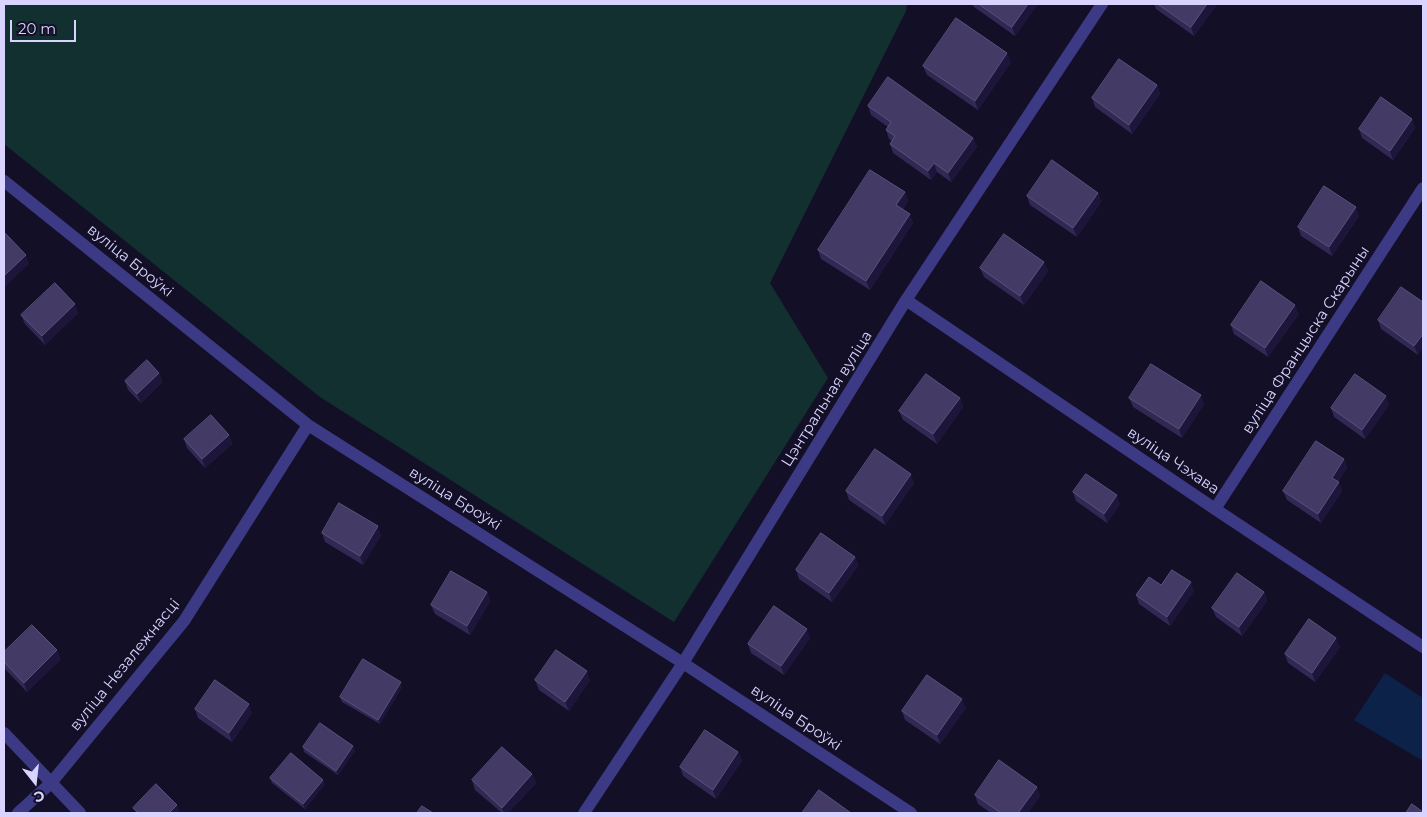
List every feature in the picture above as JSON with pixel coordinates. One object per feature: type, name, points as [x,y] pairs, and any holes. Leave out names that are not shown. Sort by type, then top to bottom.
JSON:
[{"type":"street","name":"Цэнтральная вуліца","points":[[584,813],[683,663],[906,300],[1102,4]]},
{"type":"street","name":"вуліца Броўкі","points":[[4,181],[308,425],[683,663],[911,813]]},
{"type":"street","name":"вуліца Францыска Скарыны","points":[[1215,509],[1423,188]]},
{"type":"street","name":"вуліца Чэхава","points":[[906,300],[1423,647]]},
{"type":"street","name":"вуліца Незалежнасці","points":[[18,813],[51,783],[184,621],[308,425]]},
{"type":"street","points":[[4,733],[80,813]]},
{"type":"green space","points":[[4,4],[907,4],[906,11],[770,283],[828,378],[674,622],[320,397],[4,144]]},
{"type":"water","points":[[1385,673],[1423,698],[1423,761],[1354,720]]},
{"type":"building","points":[[979,4],[1028,4],[1012,27]]},
{"type":"building","points":[[1158,4],[1207,4],[1191,27]]},
{"type":"building","points":[[956,18],[1007,53],[975,101],[923,66]]},
{"type":"building","points":[[1119,59],[1157,85],[1129,125],[1092,98]]},
{"type":"building","points":[[888,77],[973,138],[948,173],[934,163],[928,171],[890,144],[895,136],[886,130],[891,122],[868,106]]},
{"type":"building","points":[[1381,97],[1412,119],[1390,151],[1359,129]]},
{"type":"building","points":[[1052,160],[1098,193],[1073,228],[1027,196]]},
{"type":"building","points":[[870,170],[905,192],[896,205],[910,214],[866,281],[818,250]]},
{"type":"building","points":[[1324,186],[1356,207],[1329,247],[1298,227]]},
{"type":"building","points":[[4,232],[26,255],[4,276]]},
{"type":"building","points":[[1004,234],[1044,262],[1020,296],[980,268]]},
{"type":"building","points":[[1261,281],[1295,305],[1265,348],[1231,325]]},
{"type":"building","points":[[55,283],[75,304],[42,336],[21,315]]},
{"type":"building","points":[[1401,287],[1423,302],[1423,334],[1414,346],[1378,320]]},
{"type":"building","points":[[147,360],[159,373],[137,394],[125,381]]},
{"type":"building","points":[[1151,364],[1201,395],[1179,429],[1129,398]]},
{"type":"building","points":[[926,374],[960,398],[933,434],[899,411]]},
{"type":"building","points":[[1355,374],[1386,396],[1362,430],[1331,408]]},
{"type":"building","points":[[211,415],[229,435],[202,459],[184,439]]},
{"type":"building","points":[[1316,441],[1344,459],[1332,478],[1339,482],[1318,514],[1283,491]]},
{"type":"building","points":[[875,449],[911,474],[882,516],[846,491]]},
{"type":"building","points":[[1086,474],[1117,495],[1104,514],[1073,492]]},
{"type":"building","points":[[339,503],[378,526],[360,556],[322,533]]},
{"type":"building","points":[[821,533],[855,557],[829,593],[796,570]]},
{"type":"building","points":[[1172,570],[1191,582],[1167,617],[1136,595],[1149,577],[1161,585]]},
{"type":"building","points":[[451,571],[487,592],[467,626],[431,605]]},
{"type":"building","points":[[1237,573],[1264,592],[1239,627],[1212,608]]},
{"type":"building","points":[[774,606],[807,629],[781,666],[748,644]]},
{"type":"building","points":[[1309,619],[1336,638],[1312,673],[1285,654]]},
{"type":"building","points":[[32,625],[57,650],[24,683],[4,662],[4,652]]},
{"type":"building","points":[[556,650],[587,671],[565,702],[535,680]]},
{"type":"building","points":[[363,659],[401,682],[378,720],[340,697]]},
{"type":"building","points":[[927,675],[962,699],[937,735],[902,711]]},
{"type":"building","points":[[215,680],[249,704],[229,733],[195,709]]},
{"type":"building","points":[[320,723],[353,746],[336,771],[303,747]]},
{"type":"building","points":[[705,730],[738,752],[713,790],[680,767]]},
{"type":"building","points":[[502,747],[532,774],[502,808],[472,780]]},
{"type":"building","points":[[291,753],[323,780],[303,804],[270,778]]},
{"type":"building","points":[[999,760],[1037,787],[1018,813],[1001,813],[975,795]]},
{"type":"building","points":[[156,784],[177,805],[169,813],[138,813],[133,808]]},
{"type":"building","points":[[819,790],[851,813],[802,813]]},
{"type":"building","points":[[1412,804],[1423,812],[1423,813],[1406,813]]},
{"type":"building","points":[[422,806],[433,813],[417,813]]}]
